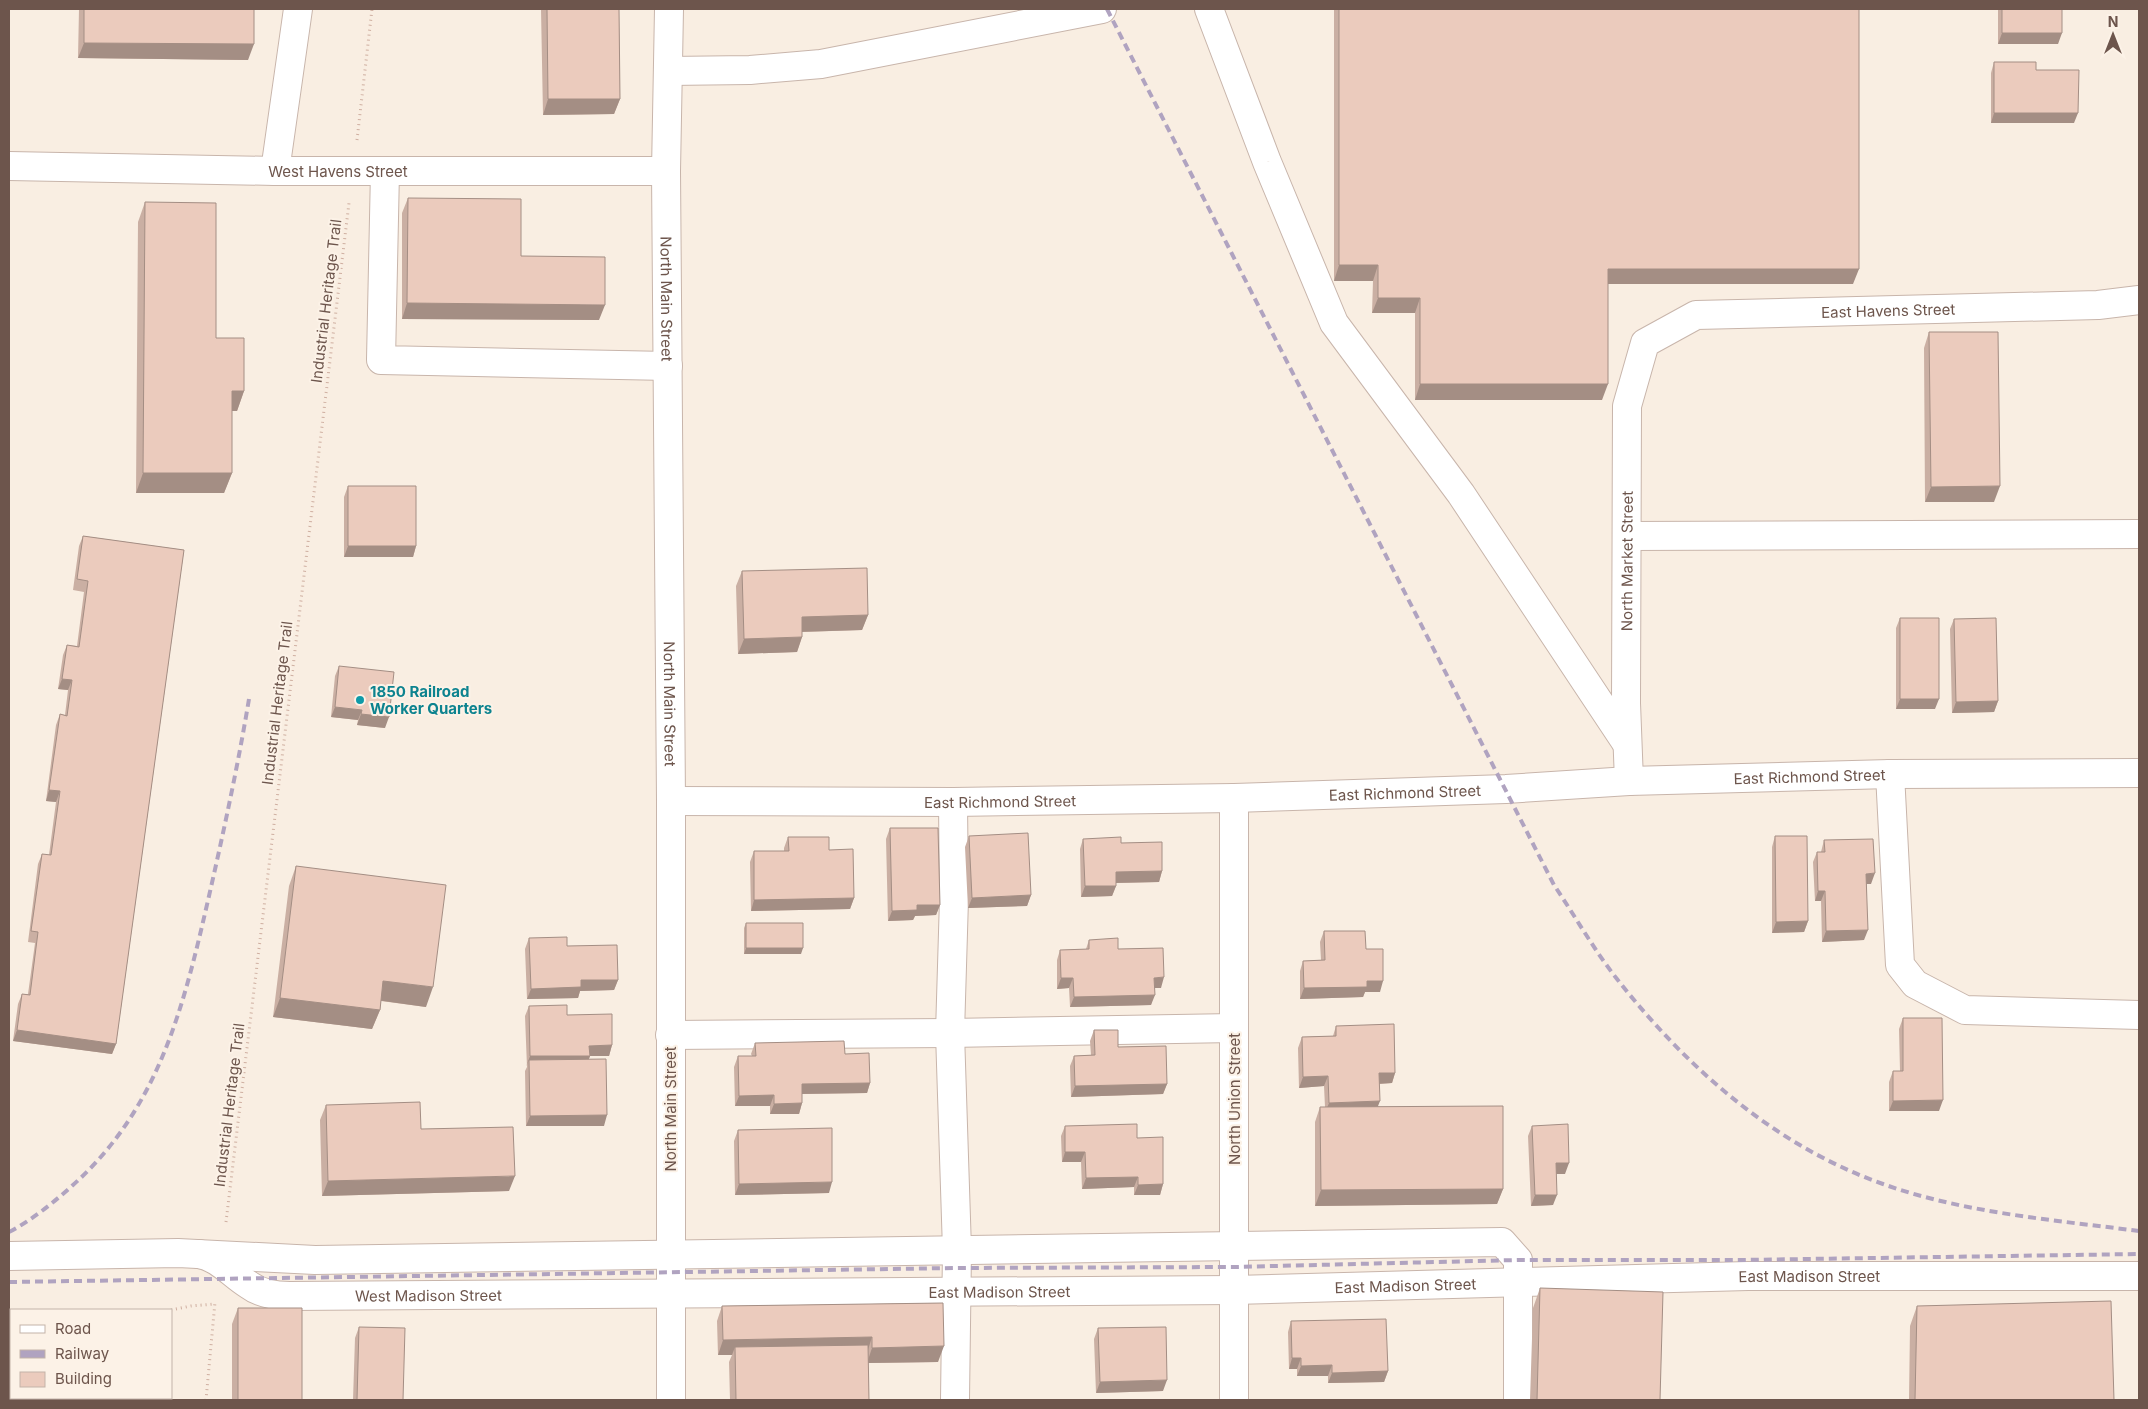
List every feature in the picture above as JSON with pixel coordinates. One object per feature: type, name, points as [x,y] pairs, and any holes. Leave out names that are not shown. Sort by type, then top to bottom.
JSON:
[{"type":"street","points":[[275,171],[298,9]]},
{"type":"street","name":"North Main Street","points":[[669,9],[666,171],[671,1400]]},
{"type":"street","points":[[668,71],[750,70],[821,64],[1102,9]]},
{"type":"street","points":[[1209,9],[1267,162],[1334,323],[1461,494],[1627,744]]},
{"type":"street","name":"West Havens Street","points":[[9,166],[275,171],[666,171]]},
{"type":"street","points":[[385,171],[381,360],[668,366]]},
{"type":"street","name":"East Havens Street","points":[[1645,344],[1696,315],[2098,305],[2139,300]]},
{"type":"street","name":"North Market Street","points":[[1629,781],[1626,702],[1627,406],[1645,344]]},
{"type":"street","points":[[1627,536],[2139,534]]},
{"type":"street","name":"East Richmond Street","points":[[670,801],[953,802],[1234,798],[1506,789],[1629,781],[1890,774],[2139,773]]},
{"type":"street","points":[[1890,774],[1900,965],[1915,984],[1965,1010],[2139,1015]]},
{"type":"street","name":"North Union Street","points":[[1234,798],[1234,1400]]},
{"type":"street","points":[[953,802],[954,899],[950,1033],[957,1250],[955,1400]]},
{"type":"street","points":[[670,1035],[1234,1028]]},
{"type":"street","points":[[9,1256],[158,1253],[214,1258],[315,1260],[1502,1242],[1518,1271],[1518,1400]]},
{"type":"street","name":"West Madison Street","points":[[214,1258],[249,1286],[263,1293],[280,1296],[670,1294]]},
{"type":"street","name":"East Madison Street","points":[[670,1294],[1234,1290],[1518,1271],[1748,1276],[2139,1276]]},
{"type":"path","name":"Industrial Heritage Trail","points":[[206,1400],[215,1304],[214,1258],[372,9]]},
{"type":"path","points":[[172,1310],[215,1304]]},
{"type":"building","points":[[84,9],[254,9],[254,44],[84,43]]},
{"type":"building","points":[[547,9],[619,9],[620,99],[548,99]]},
{"type":"building","points":[[1339,9],[1859,9],[1859,269],[1608,269],[1608,384],[1420,384],[1420,298],[1378,298],[1378,265],[1339,265]]},
{"type":"building","points":[[2002,9],[2062,9],[2062,33],[2002,33]]},
{"type":"building","points":[[1994,62],[2036,62],[2036,70],[2079,70],[2078,113],[1994,113]]},
{"type":"building","points":[[408,198],[521,199],[521,256],[605,257],[605,305],[407,303]]},
{"type":"building","points":[[145,202],[216,203],[216,338],[244,338],[244,391],[232,391],[232,473],[143,473]]},
{"type":"building","points":[[1929,332],[1998,332],[2000,486],[1931,487]]},
{"type":"building","points":[[348,486],[416,486],[416,546],[348,546]]},
{"type":"building","points":[[83,536],[184,550],[116,1044],[17,1030],[22,994],[30,995],[38,932],[31,931],[42,854],[51,855],[60,791],[49,790],[60,714],[67,716],[72,680],[62,679],[67,645],[79,647],[88,581],[77,579]]},
{"type":"building","points":[[867,568],[868,615],[802,617],[802,637],[744,639],[742,571]]},
{"type":"building","points":[[1900,618],[1939,618],[1939,699],[1900,699]]},
{"type":"building","points":[[1996,618],[1998,701],[1956,702],[1954,619]]},
{"type":"building","name":"1850 Railroad Worker Quarters","points":[[339,666],[394,672],[389,717],[361,714],[362,710],[335,707]]},
{"type":"building","points":[[890,828],[938,828],[940,905],[917,905],[917,910],[892,911]]},
{"type":"building","points":[[1028,833],[1031,895],[972,898],[969,836]]},
{"type":"building","points":[[1775,836],[1807,836],[1808,921],[1776,922]]},
{"type":"building","points":[[788,837],[829,837],[829,850],[853,849],[854,898],[754,900],[754,851],[789,851]]},
{"type":"building","points":[[1121,837],[1121,843],[1162,842],[1162,871],[1116,872],[1116,886],[1085,886],[1083,839]]},
{"type":"building","points":[[1873,839],[1875,873],[1866,874],[1868,930],[1826,931],[1825,891],[1818,891],[1817,852],[1825,852],[1824,840]]},
{"type":"building","points":[[296,866],[446,885],[433,987],[383,981],[380,1010],[280,998]]},
{"type":"building","points":[[746,923],[803,923],[803,948],[746,948]]},
{"type":"building","points":[[1324,931],[1365,931],[1366,949],[1383,949],[1383,981],[1367,981],[1367,987],[1304,988],[1303,961],[1325,960]]},
{"type":"building","points":[[567,937],[567,946],[617,945],[618,980],[581,980],[581,987],[531,989],[529,938]]},
{"type":"building","points":[[1118,938],[1118,949],[1163,948],[1164,977],[1154,978],[1155,995],[1074,997],[1073,978],[1061,978],[1060,950],[1089,949],[1089,940]]},
{"type":"building","points":[[567,1005],[567,1015],[612,1014],[612,1045],[589,1046],[590,1056],[530,1056],[529,1006]]},
{"type":"building","points":[[1903,1018],[1942,1018],[1943,1100],[1893,1101],[1893,1071],[1903,1071]]},
{"type":"building","points":[[1394,1024],[1395,1073],[1379,1073],[1380,1101],[1329,1103],[1328,1076],[1303,1077],[1302,1037],[1336,1036],[1336,1026]]},
{"type":"building","points":[[1094,1030],[1118,1030],[1118,1047],[1166,1046],[1167,1084],[1075,1086],[1074,1056],[1095,1055]]},
{"type":"building","points":[[844,1041],[845,1054],[869,1053],[870,1083],[802,1084],[802,1103],[774,1104],[774,1095],[739,1096],[738,1056],[756,1056],[755,1043]]},
{"type":"building","points":[[606,1059],[607,1115],[530,1116],[529,1060]]},
{"type":"building","points":[[420,1102],[421,1129],[513,1127],[515,1176],[328,1181],[326,1105]]},
{"type":"building","points":[[1503,1106],[1503,1189],[1321,1190],[1320,1107]]},
{"type":"building","points":[[1137,1124],[1137,1138],[1163,1137],[1163,1184],[1138,1185],[1138,1177],[1086,1178],[1085,1152],[1065,1152],[1065,1126]]},
{"type":"building","points":[[1568,1124],[1569,1163],[1556,1163],[1557,1195],[1535,1195],[1532,1126]]},
{"type":"building","points":[[832,1128],[832,1182],[739,1184],[738,1130]]},
{"type":"building","points":[[1540,1288],[1663,1292],[1660,1400],[1537,1400]]},
{"type":"building","points":[[2111,1301],[2114,1400],[1915,1400],[1917,1306]]},
{"type":"building","points":[[943,1303],[944,1346],[872,1348],[872,1337],[723,1340],[722,1306]]},
{"type":"building","points":[[238,1308],[302,1308],[302,1400],[238,1400]]},
{"type":"building","points":[[1386,1319],[1388,1371],[1332,1373],[1332,1365],[1301,1366],[1301,1358],[1292,1358],[1291,1321]]},
{"type":"building","points":[[359,1327],[405,1328],[403,1400],[357,1400]]},
{"type":"building","points":[[1166,1327],[1167,1380],[1100,1382],[1098,1328]]},
{"type":"building","points":[[868,1345],[869,1400],[736,1400],[735,1347]]},
{"type":"building","points":[[30,1399],[104,1399],[103,1400]]},
{"type":"railway","points":[[1107,9],[1554,885],[1592,945],[1644,1012],[1703,1073],[1736,1101],[1770,1126],[1843,1168],[1914,1194],[1977,1209],[2139,1231]]},
{"type":"railway","points":[[9,1232],[34,1217],[58,1198],[103,1155],[127,1122],[148,1088],[178,1015],[200,937],[249,699]]},
{"type":"railway","points":[[9,1282],[957,1268],[1234,1267],[1518,1260],[1740,1260],[2139,1254]]},
{"type":"place","name":"1850 Railroad Worker Quarters","points":[[360,700]]}]
